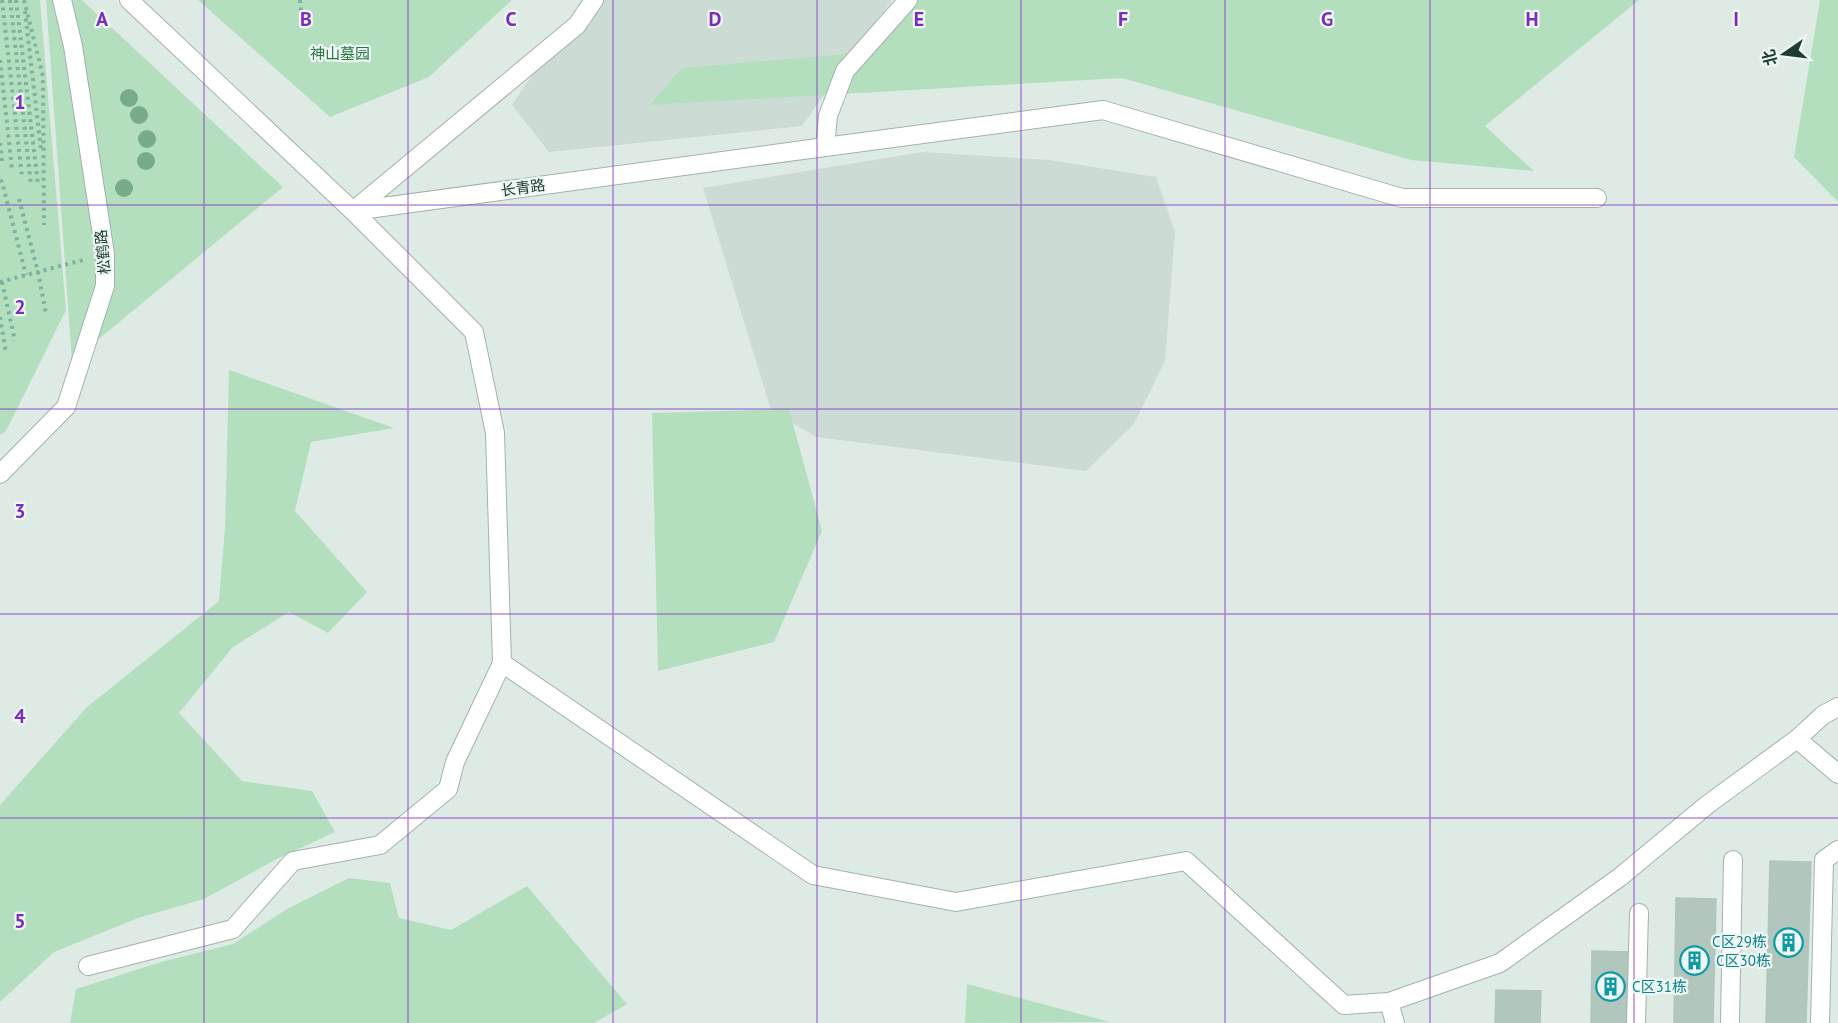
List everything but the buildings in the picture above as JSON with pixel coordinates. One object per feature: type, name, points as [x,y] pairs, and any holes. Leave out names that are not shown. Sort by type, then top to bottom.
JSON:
[{"type":"street","name":"松鹤路","points":[[0,474],[66,407],[105,286],[105,254],[73,46],[62,0]]},
{"type":"street","points":[[88,966],[232,929],[293,861],[380,845],[448,789],[455,762],[502,663],[495,433],[474,332],[353,211],[129,0]]},
{"type":"street","points":[[353,211],[577,25],[594,0]]},
{"type":"street","points":[[825,147],[828,116],[845,71],[908,0]]},
{"type":"street","name":"长青路","points":[[353,211],[1103,110],[1402,198],[1597,198]]},
{"type":"street","points":[[502,663],[813,875],[956,902],[1186,861],[1344,1005],[1389,1002],[1500,963],[1620,877],[1707,805],[1797,739],[1823,715],[1838,707]]},
{"type":"street","points":[[1797,739],[1838,774]]},
{"type":"street","points":[[1820,1023],[1824,860],[1838,850]]},
{"type":"street","points":[[1730,1023],[1734,860]]},
{"type":"street","points":[[1636,1023],[1639,913]]},
{"type":"street","points":[[1389,1002],[1395,1023]]},
{"type":"path","points":[[2,0],[22,177]]},
{"type":"path","points":[[10,0],[31,184]]},
{"type":"path","points":[[16,0],[38,184]]},
{"type":"path","points":[[24,0],[43,76],[44,225]]},
{"type":"path","points":[[24,0],[44,168]]},
{"type":"path","points":[[300,0],[301,11]]},
{"type":"path","points":[[0,60],[12,169]]},
{"type":"path","points":[[0,143],[2,160]]},
{"type":"path","points":[[0,180],[26,275]]},
{"type":"path","points":[[19,199],[38,272],[46,314]]},
{"type":"path","points":[[15,342],[1,282],[105,254]]},
{"type":"path","points":[[0,317],[6,353]]},
{"type":"shaded area","points":[[582,0],[892,0],[802,126],[549,152],[512,105]]},
{"type":"shaded area","points":[[922,152],[1049,160],[1156,177],[1175,232],[1165,361],[1134,424],[1086,471],[816,437],[771,410],[703,188]]},
{"type":"green space","points":[[0,0],[40,0],[66,310],[6,431],[0,435]]},
{"type":"green space","points":[[46,0],[82,0],[283,187],[72,361]]},
{"type":"green space","name":"神山墓园","points":[[198,0],[512,0],[429,77],[330,117]]},
{"type":"green space","points":[[913,0],[1639,0],[1485,126],[1534,171],[1411,160],[1122,78],[650,105],[682,68],[859,53]]},
{"type":"green space","points":[[1820,0],[1838,0],[1838,202],[1794,157]]},
{"type":"green space","points":[[229,370],[394,428],[311,442],[295,511],[367,592],[328,633],[289,612],[233,647],[179,713],[242,781],[312,791],[335,832],[277,859],[204,899],[138,918],[54,952],[0,1002],[0,805],[86,708],[219,601],[225,528]]},
{"type":"green space","points":[[789,409],[822,531],[774,642],[658,671],[652,413]]},
{"type":"green space","points":[[349,878],[390,883],[399,918],[451,930],[527,886],[627,1004],[594,1023],[70,1023],[76,989],[161,962],[233,944],[287,909]]},
{"type":"green space","points":[[967,984],[1110,1022],[965,1023]]},
{"type":"place","name":"C区29栋","points":[[1788,942]]},
{"type":"place","name":"C区30栋","points":[[1695,961]]},
{"type":"place","name":"C区31栋","points":[[1611,987]]}]
